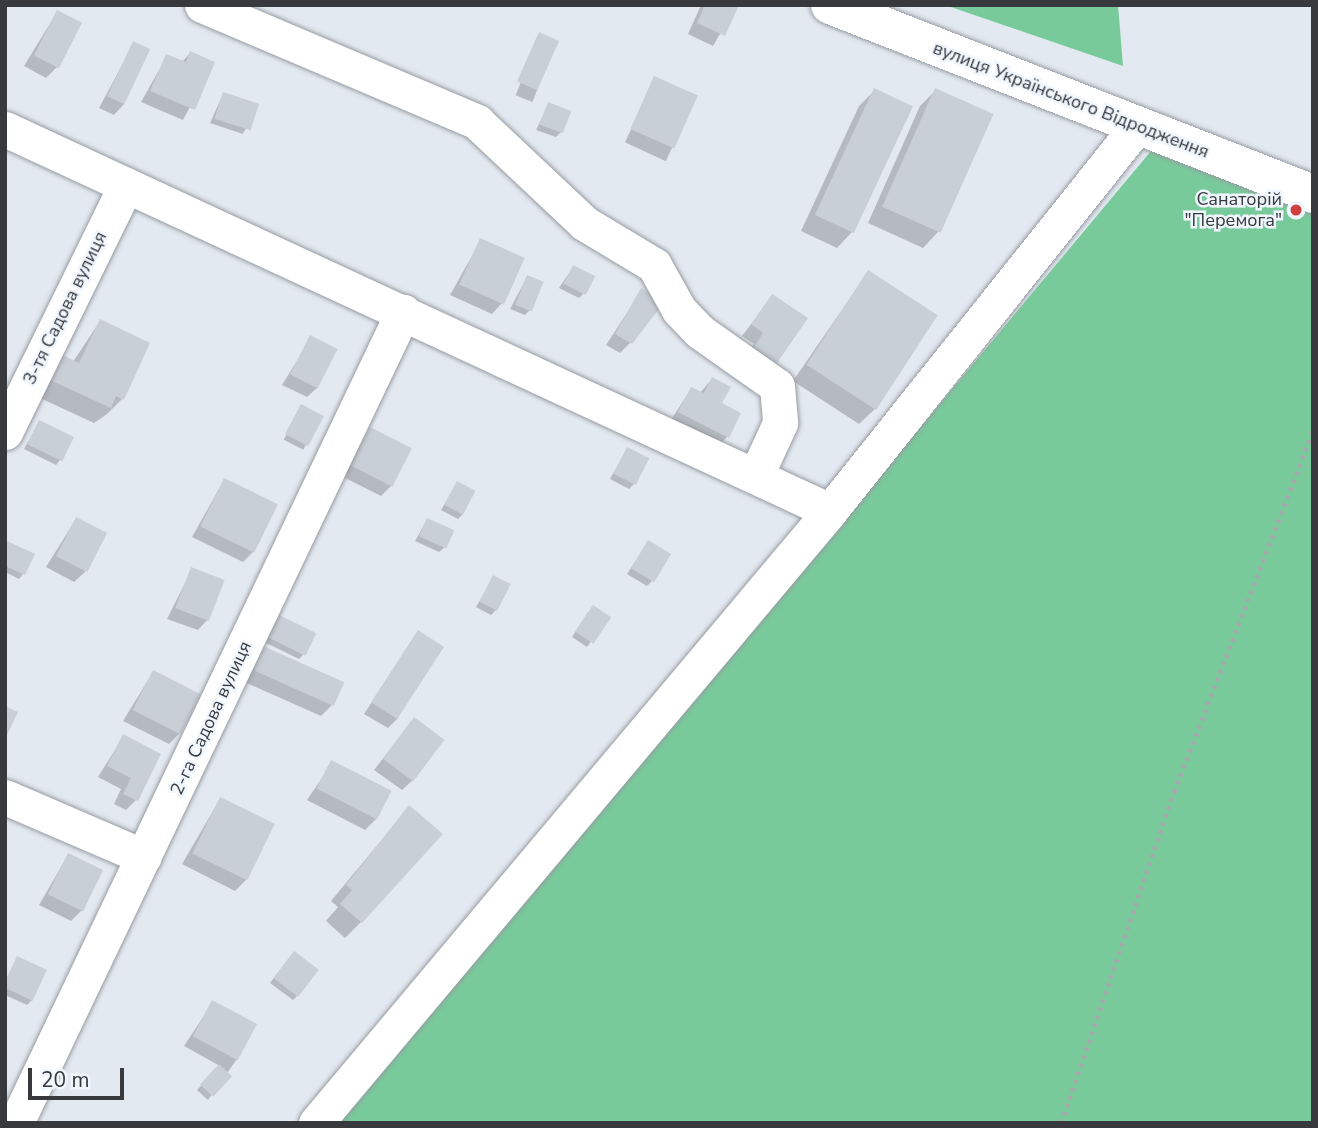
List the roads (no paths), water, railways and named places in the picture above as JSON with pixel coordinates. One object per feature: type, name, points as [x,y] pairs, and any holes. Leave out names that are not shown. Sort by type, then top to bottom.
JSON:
[{"type":"street","points":[[202,5],[477,122],[584,223],[654,265],[679,310],[699,331],[777,386],[780,423],[757,473]]},
{"type":"street","name":"вулиця Українського Відродження","points":[[830,5],[1313,194]]},
{"type":"street","points":[[316,1123],[830,511],[1138,125]]},
{"type":"street","points":[[5,129],[757,473],[830,511]]},
{"type":"street","name":"3-тя Садова вулиця","points":[[5,432],[126,185]]},
{"type":"street","name":"2-га Садова вулиця","points":[[16,1123],[403,312]]},
{"type":"street","points":[[5,797],[144,857]]},
{"type":"place","name":"Санаторій \"Перемога\"","points":[[1296,210]]}]
